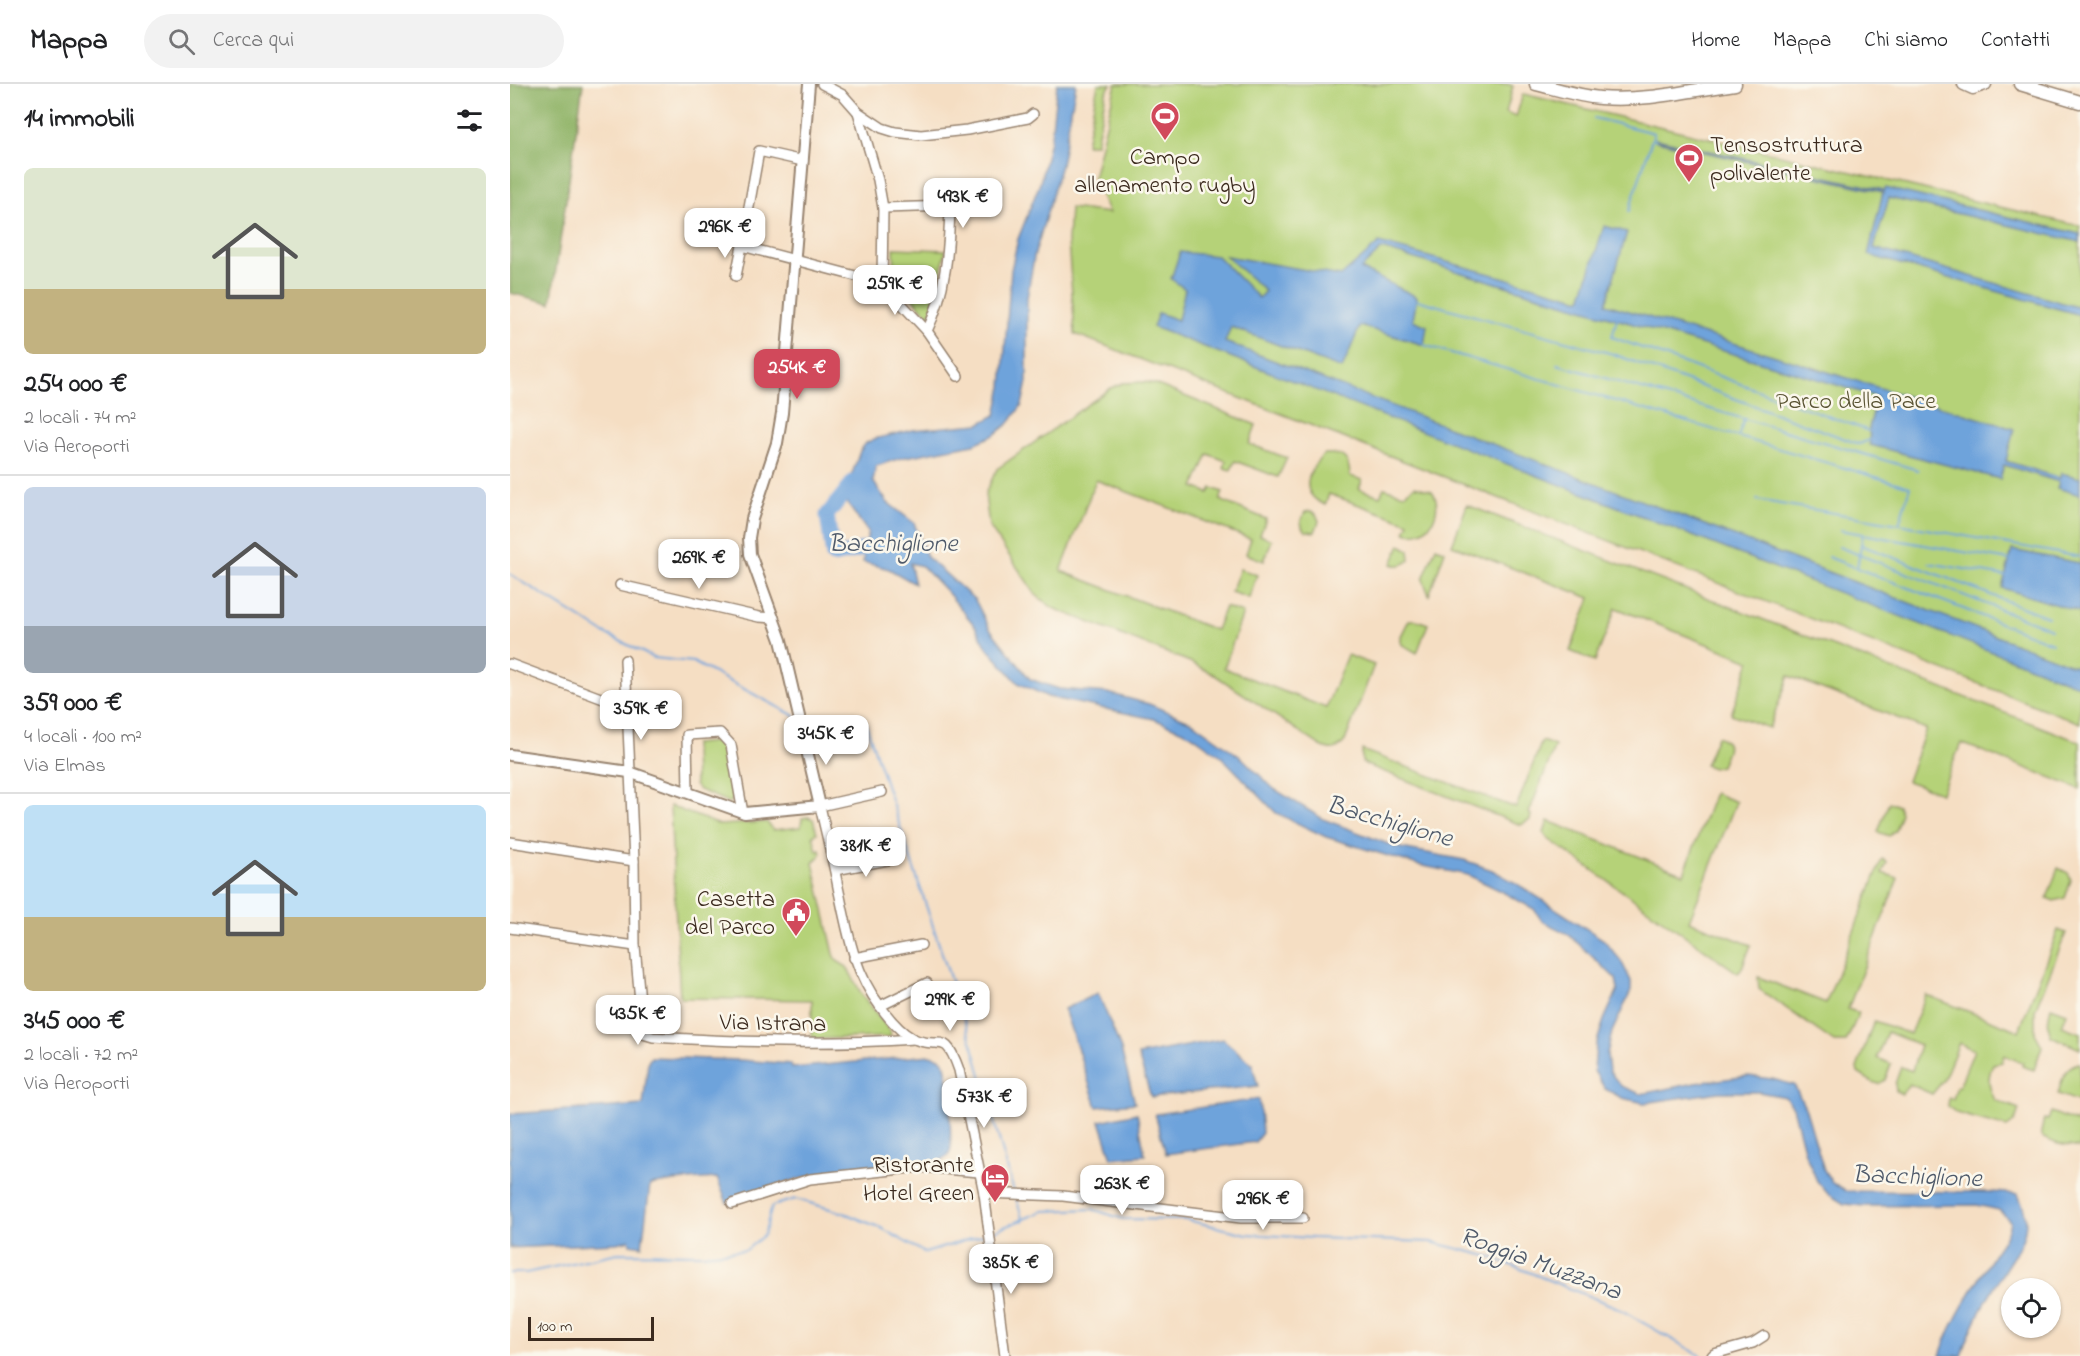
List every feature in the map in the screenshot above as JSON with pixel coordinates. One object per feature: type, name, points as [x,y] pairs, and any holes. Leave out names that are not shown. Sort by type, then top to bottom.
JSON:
[{"type":"main road","points":[[1536,84],[1598,98],[1618,99],[1648,97],[1735,84]]},
{"type":"main road","points":[[1964,84],[1973,88],[1986,85]]},
{"type":"main road","points":[[2020,84],[2080,102]]},
{"type":"street","points":[[809,84],[795,261],[777,442],[752,519],[749,538],[750,554],[781,640],[854,958],[860,974],[880,1006],[902,1031],[914,1039],[948,1046],[959,1070],[984,1193],[1005,1356]]},
{"type":"street","points":[[822,84],[843,95],[858,112],[889,130],[921,135],[967,130],[1028,118],[1033,114]]},
{"type":"street","points":[[858,112],[878,180],[883,208],[882,283]]},
{"type":"street","points":[[736,276],[759,151],[803,162]]},
{"type":"street","points":[[883,208],[950,206],[949,253],[935,315],[927,331]]},
{"type":"street","points":[[742,246],[882,283],[927,331],[958,376]]},
{"type":"street","points":[[620,585],[759,617],[774,618]]},
{"type":"street","name":"Via Istrana","points":[[625,660],[634,861],[635,946],[643,1034],[738,1041],[865,1042],[914,1039]]},
{"type":"street","points":[[510,664],[621,706],[626,711]]},
{"type":"street","points":[[688,792],[687,735],[720,733],[731,745],[743,813]]},
{"type":"street","points":[[510,755],[629,772],[743,813],[763,813],[820,806],[882,792]]},
{"type":"street","points":[[510,842],[634,861]]},
{"type":"street","points":[[835,870],[893,859]]},
{"type":"street","points":[[510,928],[635,946]]},
{"type":"street","points":[[854,958],[921,945]]},
{"type":"street","points":[[880,1006],[927,984]]},
{"type":"street","points":[[732,1204],[810,1179],[920,1167],[980,1172]]},
{"type":"street","points":[[984,1193],[1063,1196],[1241,1218],[1303,1218]]},
{"type":"street","points":[[1712,1356],[1753,1343],[1764,1336]]},
{"type":"green space","points":[[510,84],[583,84],[551,303],[510,293]]},
{"type":"green space","points":[[1098,84],[1111,84],[1106,92],[1096,144],[1086,144]]},
{"type":"green space","name":"Parco della Pace","points":[[1116,84],[1507,84],[1513,86],[1506,113],[1516,117],[1523,94],[2080,226],[2080,723],[1075,334],[1068,241],[1070,208],[1109,213],[1093,178]]},
{"type":"green space","points":[[894,248],[946,250],[931,315],[929,316],[898,282],[895,274]]},
{"type":"green space","points":[[1145,382],[1256,425],[1249,444],[1287,458],[1278,477],[1235,461],[1231,470],[1224,468],[1226,461],[1208,454],[1194,487],[1209,493],[1212,488],[1223,492],[1220,500],[1266,519],[1260,535],[1272,540],[1264,561],[1246,554],[1251,539],[1096,480],[1061,571],[1216,630],[1225,607],[1243,613],[1224,668],[1326,708],[1347,655],[1374,665],[1345,741],[1339,747],[1328,749],[1321,746],[1213,674],[1190,662],[1053,608],[1036,595],[989,526],[985,494],[997,469],[1111,388],[1123,383]]},
{"type":"green space","points":[[1325,454],[1344,457],[1350,476],[1362,480],[1359,489],[1380,496],[1384,488],[1404,494],[1415,486],[1432,491],[1437,506],[1428,527],[1414,534],[1405,532],[1409,523],[1329,494],[1325,505],[1318,501],[1310,493],[1308,483],[1314,466]]},
{"type":"green space","points":[[1467,505],[2080,742],[2080,789],[1961,743],[1941,793],[1907,781],[1926,729],[1789,676],[1769,728],[1731,714],[1750,661],[1616,608],[1595,661],[1570,651],[1590,598],[1452,545]]},
{"type":"green space","points":[[1311,511],[1316,514],[1319,521],[1315,532],[1306,531],[1302,527],[1301,521],[1305,512]]},
{"type":"green space","points":[[1400,545],[1409,550],[1410,560],[1402,565],[1392,564]]},
{"type":"green space","points":[[1436,547],[1445,551],[1429,595],[1423,579]]},
{"type":"green space","points":[[1240,569],[1257,575],[1249,598],[1231,592]]},
{"type":"green space","points":[[1409,620],[1428,624],[1417,653],[1401,644],[1401,636]]},
{"type":"green space","points":[[1717,736],[1726,742],[1728,748],[1721,766],[1713,768],[1705,765]]},
{"type":"green space","points":[[1542,741],[1555,746],[1529,813],[1530,820],[1521,825],[1362,762],[1362,750],[1516,808]]},
{"type":"green space","points":[[713,742],[721,744],[728,750],[734,797],[730,803],[699,790],[695,785],[694,744]]},
{"type":"green space","points":[[1714,793],[1736,802],[1689,921],[1751,945],[1738,973],[1547,838],[1544,833],[1548,821],[1684,874]]},
{"type":"green space","points":[[1889,802],[1898,806],[1901,813],[1895,831],[1889,836],[1878,832]]},
{"type":"green space","points":[[670,806],[720,825],[767,822],[773,830],[801,827],[802,818],[813,819],[817,833],[813,835],[817,851],[820,850],[821,854],[813,863],[834,954],[837,961],[847,967],[862,995],[890,1031],[891,1036],[812,1039],[812,1000],[680,998]]},
{"type":"green space","points":[[1882,859],[1887,862],[1882,873],[1898,878],[1848,1009],[1859,1013],[1846,1042],[1834,1042],[1759,989],[1758,977],[1826,1003]]},
{"type":"green space","points":[[2058,868],[2068,873],[2071,880],[2065,898],[2054,901],[2047,898]]},
{"type":"green space","points":[[2058,930],[2066,933],[2035,1010],[2035,1033],[2042,1046],[2034,1070],[2004,1055],[2002,1062],[1993,1064],[1990,1073],[1990,1086],[1995,1100],[2019,1109],[2015,1121],[2007,1127],[1956,1113],[1948,1106],[1949,1098],[1953,1099],[1974,1050],[1959,1043],[1943,1081],[1932,1094],[1909,1084],[1902,1094],[1896,1091],[1895,1084],[1901,1067],[1912,1071],[1920,1045],[1887,1032],[1877,1058],[1891,1064],[1885,1080],[1879,1084],[1858,1073],[1857,1068],[1874,1021],[1910,1034],[1926,995],[2019,1031]]},
{"type":"green space","points":[[2051,1007],[2067,1013],[2062,1026],[2080,1033],[2080,1049],[2051,1036],[2048,1022]]},
{"type":"green space","points":[[2080,1063],[2080,1102],[2058,1094],[2067,1070]]},
{"type":"green space","points":[[2051,1112],[2076,1122],[2080,1113],[2080,1148],[2058,1144],[2043,1138],[2041,1132],[2044,1119],[2048,1120]]},
{"type":"water","name":"Bacchiglione","points":[[1057,84],[1076,84],[1061,165],[1034,257],[1027,298],[1027,382],[1022,405],[1009,423],[994,435],[974,444],[901,458],[876,466],[873,481],[887,502],[914,523],[927,557],[975,600],[990,629],[1030,679],[1059,689],[1108,693],[1149,704],[1192,722],[1242,758],[1274,789],[1323,819],[1396,847],[1464,860],[1492,870],[1604,940],[1621,961],[1631,981],[1631,991],[1612,1032],[1607,1054],[1609,1071],[1621,1086],[1641,1094],[1695,1083],[1748,1076],[1772,1079],[1794,1085],[1806,1110],[1824,1170],[1832,1183],[1845,1191],[2018,1194],[2025,1216],[2026,1225],[2023,1236],[1978,1314],[1962,1356],[1940,1356],[1956,1318],[2008,1231],[2010,1221],[1999,1210],[1977,1205],[1864,1206],[1844,1204],[1828,1194],[1817,1181],[1805,1153],[1793,1107],[1785,1097],[1759,1092],[1719,1092],[1644,1103],[1622,1098],[1605,1089],[1594,1071],[1596,1045],[1618,989],[1616,979],[1568,934],[1542,921],[1534,909],[1468,875],[1418,865],[1326,837],[1276,813],[1220,755],[1190,734],[1154,719],[1048,697],[1018,683],[988,649],[975,626],[948,593],[922,566],[910,563],[915,584],[889,569],[863,562],[868,532],[840,494],[866,443],[912,430],[979,424],[996,415],[1002,387],[1011,270],[1018,239],[1040,183],[1051,136]]},
{"type":"water","points":[[1656,139],[1884,190],[1886,188],[2080,234],[2080,242],[1889,198],[1874,248],[2080,308],[2080,315],[1868,255],[1883,192],[1656,141]]},
{"type":"water","points":[[1604,226],[1627,232],[1606,304],[2014,429],[2006,461],[2060,478],[2061,473],[2080,478],[2080,495],[2057,488],[2059,482],[2004,465],[2000,479],[1870,445],[1869,428],[1877,397],[1382,249],[1361,269],[1417,297],[1413,320],[1427,326],[1424,345],[1360,326],[1342,369],[1231,327],[1225,342],[2080,668],[2080,686],[1153,327],[1158,313],[1178,320],[1185,289],[1171,279],[1180,252],[1217,256],[1259,298],[1265,291],[1226,256],[1341,276],[1379,243],[1581,299]]},
{"type":"water","points":[[2012,550],[2080,563],[2080,612],[2002,588]]},
{"type":"water","points":[[1098,993],[1121,1049],[1135,1103],[1097,1107],[1064,1009]]},
{"type":"water","points":[[1223,1039],[1252,1064],[1258,1086],[1151,1097],[1138,1055]]},
{"type":"water","points":[[930,1055],[943,1061],[946,1068],[950,1103],[951,1147],[949,1154],[942,1160],[824,1173],[775,1185],[727,1203],[717,1178],[650,1185],[642,1246],[630,1244],[629,1239],[616,1243],[510,1248],[510,1114],[643,1105],[648,1062],[651,1057],[741,1060],[791,1064],[792,1068]]},
{"type":"water","points":[[1259,1099],[1262,1133],[1255,1142],[1166,1154],[1155,1114]]},
{"type":"water","points":[[1137,1113],[1145,1155],[1112,1158],[1100,1121]]},
{"type":"waterway","points":[[1594,118],[1654,133],[1652,139],[1656,140]]},
{"type":"waterway","points":[[1629,211],[1652,139]]},
{"type":"waterway","points":[[1417,300],[1613,354],[1859,444],[1870,440]]},
{"type":"waterway","points":[[1617,318],[1612,337],[1869,431]]},
{"type":"waterway","points":[[1424,345],[1910,487],[1899,524],[2080,557]]},
{"type":"waterway","points":[[1557,364],[1918,470]]},
{"type":"waterway","points":[[1738,437],[1744,419]]},
{"type":"waterway","points":[[854,481],[827,515],[833,556],[885,544]]},
{"type":"waterway","points":[[1757,500],[1899,524]]},
{"type":"waterway","points":[[1840,530],[2009,560]]},
{"type":"waterway","points":[[1857,568],[1863,534]]},
{"type":"waterway","points":[[1861,545],[2048,617]]},
{"type":"waterway","points":[[1839,547],[2051,629]]},
{"type":"waterway","points":[[1828,557],[2052,643]]},
{"type":"waterway","points":[[1929,563],[2005,576]]},
{"type":"waterway","points":[[510,574],[604,633],[654,658],[693,662],[795,716]]},
{"type":"waterway","points":[[805,721],[823,730],[866,724],[973,1047],[1014,1192]]},
{"type":"waterway","points":[[1016,1198],[1023,1221]]},
{"type":"waterway","name":"Roggia Muzzana","points":[[510,1273],[526,1273],[618,1253],[702,1254],[746,1250],[764,1235],[772,1206],[796,1199],[844,1213],[881,1228],[925,1253],[986,1234]]},
{"type":"waterway","name":"Roggia Muzzana","points":[[992,1232],[1043,1211],[1092,1209],[1123,1219],[1187,1220],[1247,1234],[1431,1242],[1491,1257],[1616,1307],[1701,1356]]},
{"type":"place","name":"Campo allenamento rugby","points":[[1165,142]]},
{"type":"place","name":"Tensostruttura polivalente","points":[[1689,184]]},
{"type":"place","name":"Casetta del Parco","points":[[796,938]]},
{"type":"place","name":"Ristorante Hotel Green","points":[[995,1204]]}]
